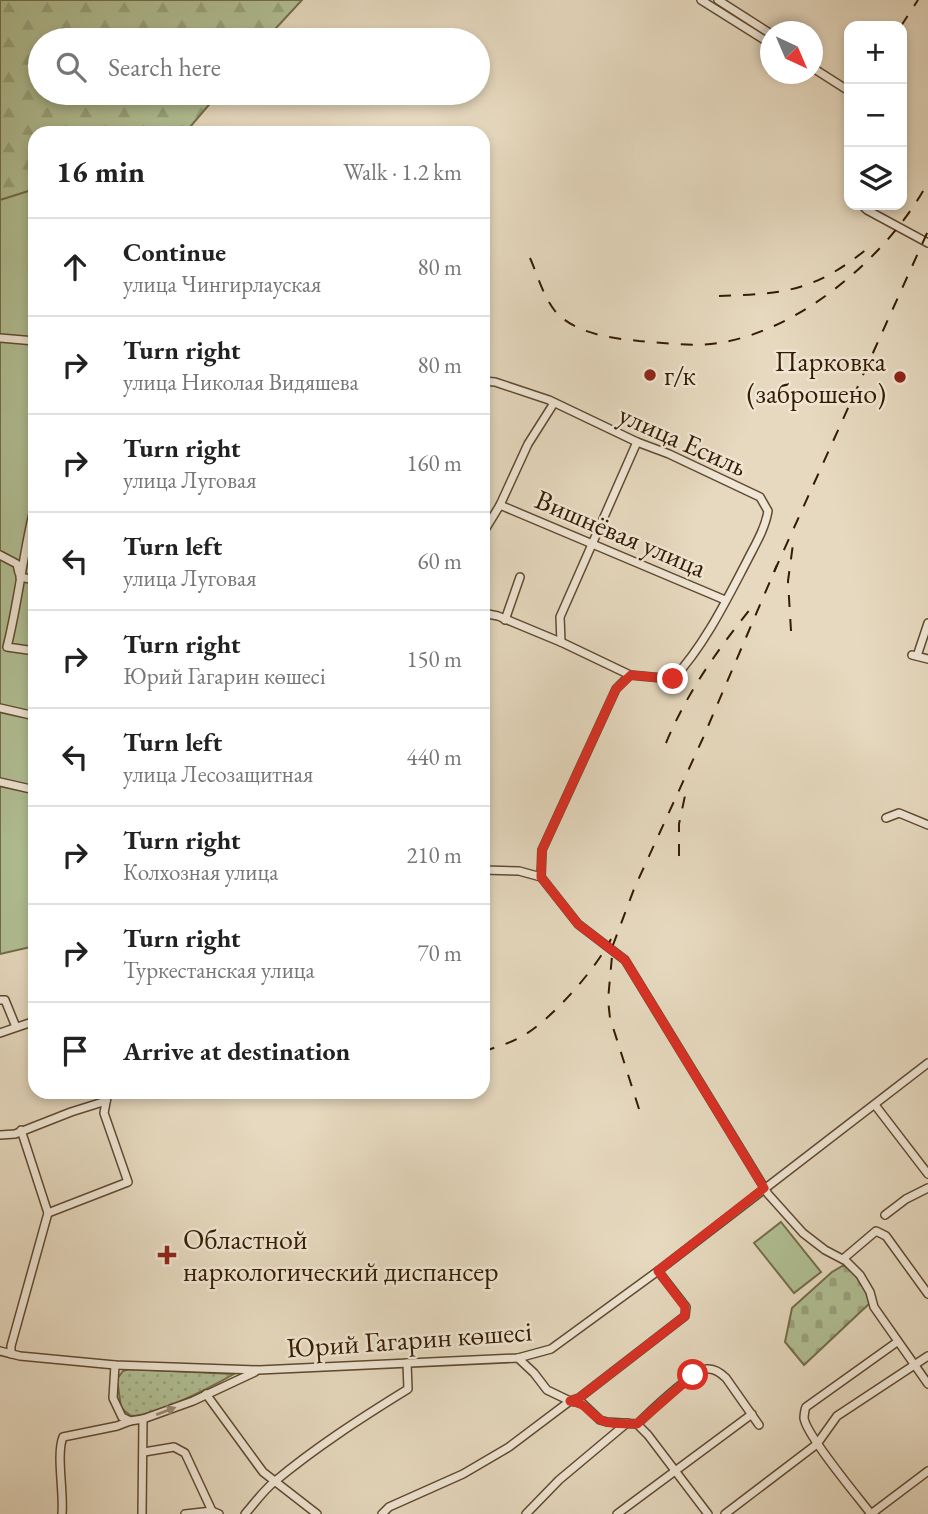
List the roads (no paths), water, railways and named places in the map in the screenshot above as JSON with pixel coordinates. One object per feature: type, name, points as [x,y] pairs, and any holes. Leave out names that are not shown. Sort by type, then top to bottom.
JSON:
[{"type":"street","points":[[701,0],[760,37]]},
{"type":"street","points":[[718,0],[760,27]]},
{"type":"street","points":[[823,74],[844,88]]},
{"type":"street","points":[[867,210],[928,243]]},
{"type":"street","points":[[0,338],[28,340]]},
{"type":"street","name":"улица Есиль","points":[[490,382],[554,403],[760,497],[768,511],[766,521],[725,600]]},
{"type":"street","points":[[490,521],[528,444],[554,403]]},
{"type":"street","points":[[561,642],[560,617],[636,442]]},
{"type":"street","name":"Вишнёвая улица","points":[[500,505],[725,600]]},
{"type":"street","points":[[28,541],[7,647],[28,650]]},
{"type":"street","points":[[0,555],[17,564],[20,577]]},
{"type":"street","points":[[20,577],[28,579]]},
{"type":"street","points":[[505,620],[520,577]]},
{"type":"street","points":[[490,615],[561,642],[631,675],[673,679],[687,664],[725,600]]},
{"type":"street","points":[[928,623],[915,656],[928,660]]},
{"type":"street","points":[[631,675],[616,689],[542,850],[541,877],[578,924],[625,960],[764,1188],[803,1233],[825,1250],[843,1259],[860,1275],[870,1292],[874,1307],[928,1384]]},
{"type":"street","points":[[0,708],[28,714]]},
{"type":"street","points":[[0,782],[28,788]]},
{"type":"street","points":[[886,818],[899,813],[928,825]]},
{"type":"street","points":[[490,870],[519,871],[541,877]]},
{"type":"street","points":[[0,1000],[5,1000],[16,1027]]},
{"type":"street","points":[[0,1032],[28,1023]]},
{"type":"street","name":"Юрий Гагарин көшесі","points":[[0,1352],[115,1365],[258,1370],[518,1358],[551,1349],[658,1271],[928,1063]]},
{"type":"street","points":[[0,1135],[106,1101],[104,1113],[128,1182],[48,1213]]},
{"type":"street","points":[[875,1105],[928,1174]]},
{"type":"street","points":[[11,1354],[48,1213],[21,1130]]},
{"type":"street","points":[[885,1215],[906,1199],[928,1188]]},
{"type":"street","points":[[843,1259],[876,1231],[886,1236],[928,1294]]},
{"type":"street","points":[[382,1514],[389,1507],[463,1474],[509,1447],[570,1401],[579,1398],[685,1316],[685,1307],[658,1271]]},
{"type":"street","points":[[897,1342],[806,1407],[804,1419],[817,1444],[871,1514],[928,1471]]},
{"type":"street","points":[[725,1514],[817,1444],[837,1416],[928,1356]]},
{"type":"street","points":[[518,1358],[547,1390],[570,1401],[582,1403],[600,1420],[637,1424],[708,1514]]},
{"type":"street","points":[[245,1514],[274,1482],[345,1428],[408,1389],[407,1363]]},
{"type":"street","points":[[115,1365],[113,1398],[121,1417],[130,1421]]},
{"type":"street","points":[[637,1424],[693,1375],[707,1368],[720,1371],[759,1425]]},
{"type":"street","name":"Юрий Гагарин көшесі","points":[[62,1514],[60,1444],[63,1437],[144,1419],[258,1370]]},
{"type":"street","points":[[206,1394],[263,1472],[317,1514]]},
{"type":"street","points":[[617,1514],[752,1414]]},
{"type":"street","points":[[142,1514],[144,1419]]},
{"type":"street","points":[[538,1514],[528,1511],[559,1480],[627,1423]]},
{"type":"street","points":[[144,1452],[174,1447],[185,1453],[215,1512],[185,1514]]},
{"type":"railway","points":[[904,21],[918,0]]},
{"type":"railway","points":[[530,258],[555,311],[563,319],[583,330],[639,341],[689,345],[719,343],[750,335],[781,322],[840,285],[891,236],[928,182]]},
{"type":"railway","points":[[774,572],[928,231]]},
{"type":"railway","points":[[719,296],[763,294],[815,282],[868,248]]},
{"type":"railway","points":[[791,631],[788,581],[793,544]]},
{"type":"railway","points":[[639,1109],[610,1018],[608,1000],[613,945],[634,889],[703,738],[777,565]]},
{"type":"railway","points":[[666,743],[684,705],[706,669],[756,602]]},
{"type":"railway","points":[[679,856],[679,824],[686,791]]},
{"type":"railway","points":[[490,1049],[519,1038],[544,1020],[583,980],[611,939]]},
{"type":"place","name":"г/к","points":[[650,375]]},
{"type":"place","name":"Парковка (заброшено)","points":[[900,377]]},
{"type":"place","name":"Областной наркологический диспансер","points":[[167,1255]]}]
